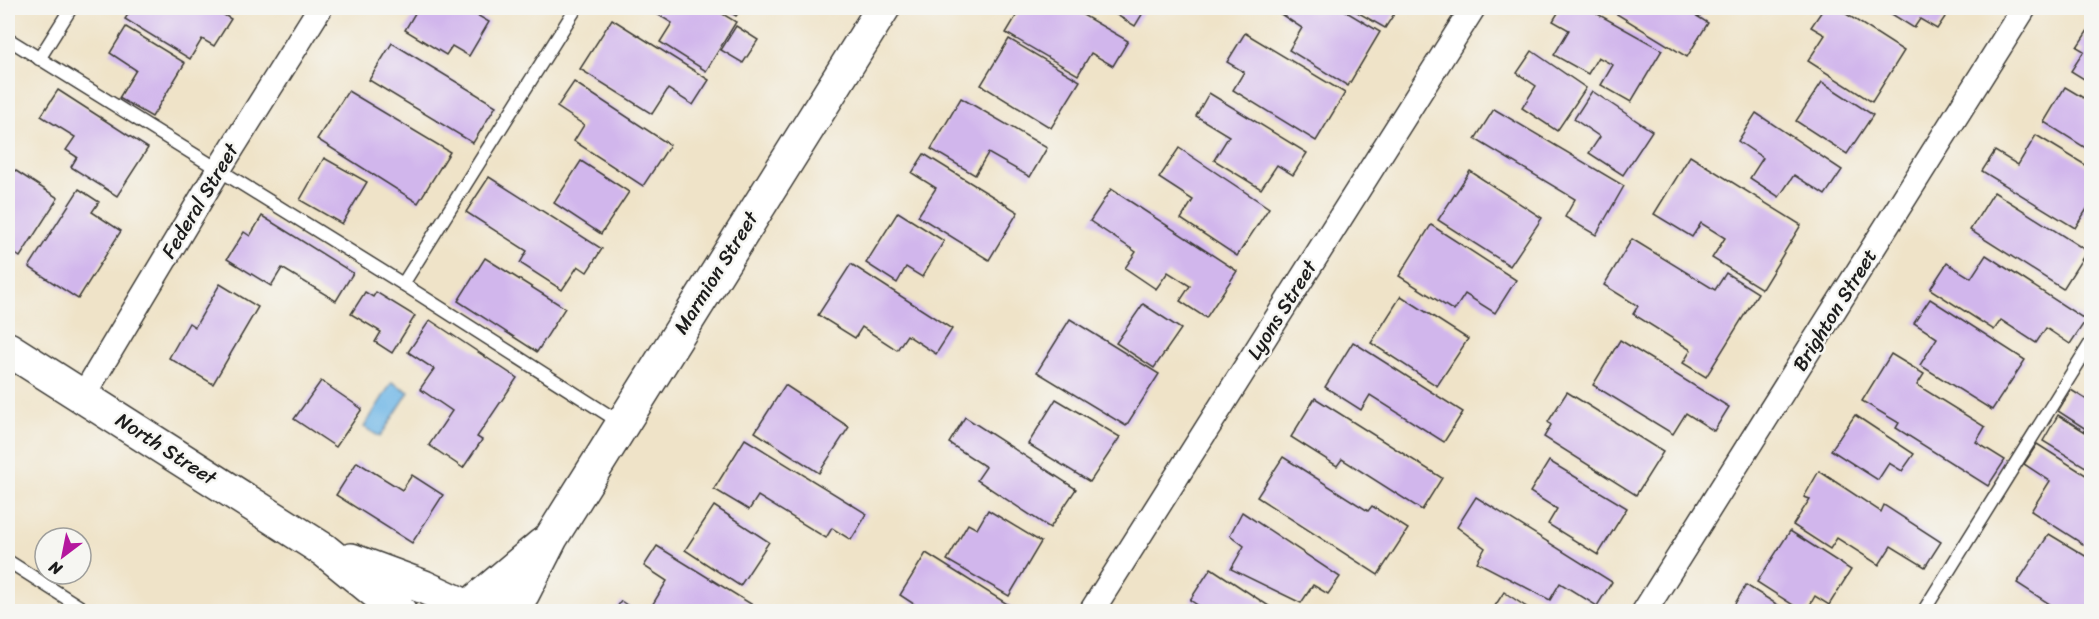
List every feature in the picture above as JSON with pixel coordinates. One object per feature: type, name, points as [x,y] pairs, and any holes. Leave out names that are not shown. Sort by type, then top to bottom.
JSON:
[{"type":"street","name":"Federal Street","points":[[83,396],[219,169],[320,8]]},
{"type":"street","name":"Marmion Street","points":[[510,612],[523,593],[551,538],[622,423],[883,8]]},
{"type":"street","name":"Lyons Street","points":[[1091,612],[1473,8]]},
{"type":"street","name":"Brighton Street","points":[[1644,612],[2024,8]]},
{"type":"street","name":"North Street","points":[[8,349],[324,550],[400,612]]},
{"type":"street","name":"Marmion Street","points":[[472,606],[551,538]]},
{"type":"street","name":"North Street","points":[[324,550],[472,606]]},
{"type":"lane","points":[[39,59],[71,8]]},
{"type":"lane","points":[[403,284],[576,8]]},
{"type":"lane","points":[[8,39],[622,423]]},
{"type":"lane","points":[[1923,612],[2091,342]]},
{"type":"lane","points":[[8,561],[88,612]]},
{"type":"water","points":[[392,382],[409,392],[380,437],[364,427]]},
{"type":"building","points":[[132,8],[212,8],[231,19],[214,46],[202,39],[190,59],[125,19]]},
{"type":"building","points":[[418,8],[465,8],[489,22],[469,56],[452,46],[446,55],[405,30]]},
{"type":"building","points":[[485,8],[497,8],[493,13]]},
{"type":"building","points":[[647,8],[713,8],[736,22],[706,71],[660,42],[672,23]]},
{"type":"building","points":[[723,8],[742,8],[736,16]]},
{"type":"building","points":[[1021,8],[1071,8],[1128,41],[1113,66],[1091,53],[1078,75],[1006,33]]},
{"type":"building","points":[[1105,8],[1146,8],[1135,26]]},
{"type":"building","points":[[1282,8],[1340,8],[1380,32],[1348,86],[1289,50],[1302,28],[1279,13]]},
{"type":"building","points":[[1350,8],[1398,8],[1385,28]]},
{"type":"building","points":[[1561,8],[1587,8],[1662,50],[1631,102],[1601,85],[1613,65],[1598,57],[1588,74],[1554,55],[1569,30],[1553,21]]},
{"type":"building","points":[[1607,8],[1684,8],[1708,23],[1687,57]]},
{"type":"building","points":[[1824,8],[1837,8],[1904,51],[1872,102],[1808,61],[1825,35],[1811,27]]},
{"type":"building","points":[[1882,8],[1951,8],[1937,29],[1920,19],[1914,28]]},
{"type":"building","points":[[612,19],[709,80],[693,105],[668,89],[652,114],[580,69]]},
{"type":"building","points":[[2092,24],[2092,84],[2071,71],[2084,51],[2077,47]]},
{"type":"building","points":[[736,26],[758,40],[743,63],[721,50]]},
{"type":"building","points":[[126,27],[185,63],[152,117],[119,98],[136,70],[110,53]]},
{"type":"building","points":[[1245,33],[1345,93],[1316,141],[1233,90],[1244,72],[1227,62]]},
{"type":"building","points":[[1009,39],[1080,81],[1051,128],[981,85]]},
{"type":"building","points":[[392,43],[496,106],[473,143],[369,80]]},
{"type":"building","points":[[1532,51],[1586,88],[1557,131],[1522,108],[1536,86],[1517,73]]},
{"type":"building","points":[[574,82],[670,145],[643,186],[574,141],[584,125],[557,107]]},
{"type":"building","points":[[1822,82],[1873,115],[1847,154],[1796,121]]},
{"type":"building","points":[[2065,87],[2092,103],[2092,152],[2044,122]]},
{"type":"building","points":[[58,90],[148,148],[117,196],[71,167],[77,157],[66,150],[75,137],[41,116]]},
{"type":"building","points":[[348,91],[450,152],[418,203],[317,139]]},
{"type":"building","points":[[1592,91],[1652,131],[1623,175],[1589,153],[1600,137],[1574,119]]},
{"type":"building","points":[[1209,93],[1307,153],[1293,175],[1277,165],[1261,189],[1214,160],[1229,136],[1196,116]]},
{"type":"building","points":[[961,98],[1047,148],[1030,177],[988,153],[975,175],[931,149]]},
{"type":"building","points":[[1494,109],[1624,186],[1596,235],[1565,217],[1575,199],[1475,139]]},
{"type":"building","points":[[1756,113],[1842,170],[1825,195],[1794,175],[1779,197],[1750,178],[1763,158],[1738,141]]},
{"type":"building","points":[[2036,135],[2092,169],[2092,201],[2075,228],[1982,171],[1995,151],[2018,165]]},
{"type":"building","points":[[1179,148],[1269,208],[1237,256],[1181,219],[1193,200],[1159,178]]},
{"type":"building","points":[[924,154],[1018,212],[989,260],[918,216],[936,188],[912,173]]},
{"type":"building","points":[[1690,156],[1801,225],[1762,289],[1712,258],[1725,238],[1701,223],[1692,237],[1654,214]]},
{"type":"building","points":[[324,158],[367,182],[342,224],[300,200]]},
{"type":"building","points":[[581,161],[629,192],[601,234],[554,203]]},
{"type":"building","points":[[13,169],[58,198],[20,257],[8,249],[8,178]]},
{"type":"building","points":[[1470,171],[1542,218],[1510,266],[1438,220]]},
{"type":"building","points":[[489,177],[602,249],[587,272],[578,266],[562,290],[520,263],[527,251],[466,212]]},
{"type":"building","points":[[79,189],[99,202],[92,212],[121,231],[78,299],[29,267]]},
{"type":"building","points":[[1111,189],[1237,271],[1206,318],[1180,301],[1190,286],[1168,272],[1156,289],[1125,268],[1136,252],[1090,221]]},
{"type":"building","points":[[1994,192],[2087,251],[2063,289],[1970,230]]},
{"type":"building","points":[[898,212],[944,241],[922,277],[906,267],[897,283],[866,263]]},
{"type":"building","points":[[262,216],[353,273],[336,301],[282,268],[271,286],[227,259],[244,232],[250,236]]},
{"type":"building","points":[[1431,225],[1516,280],[1495,313],[1465,294],[1454,311],[1399,276]]},
{"type":"building","points":[[1632,239],[1715,290],[1726,273],[1758,293],[1706,377],[1683,363],[1691,350],[1633,314],[1638,306],[1604,285]]},
{"type":"building","points":[[1986,255],[2086,320],[2070,344],[2046,328],[2036,343],[2001,320],[1994,330],[1930,289],[1947,263],[1971,278]]},
{"type":"building","points":[[485,258],[565,308],[537,352],[458,301]]},
{"type":"building","points":[[851,264],[952,329],[936,354],[907,335],[897,350],[862,327],[855,338],[818,315]]},
{"type":"building","points":[[220,284],[258,307],[213,384],[169,358],[189,323],[195,327]]},
{"type":"building","points":[[365,292],[373,297],[376,292],[415,316],[392,353],[375,342],[381,332],[351,314]]},
{"type":"building","points":[[1401,296],[1468,339],[1437,386],[1371,343]]},
{"type":"building","points":[[1930,299],[2025,360],[1992,410],[1920,365],[1937,338],[1914,323]]},
{"type":"building","points":[[1143,304],[1181,329],[1154,368],[1116,343]]},
{"type":"building","points":[[1070,319],[1159,374],[1126,426],[1037,372]]},
{"type":"building","points":[[430,320],[517,378],[477,437],[482,440],[463,468],[429,445],[452,411],[420,389],[434,369],[408,352]]},
{"type":"building","points":[[1620,340],[1729,407],[1714,431],[1686,413],[1673,434],[1593,385]]},
{"type":"building","points":[[1353,342],[1463,412],[1444,442],[1370,395],[1361,410],[1325,387]]},
{"type":"building","points":[[1891,354],[1924,374],[1917,385],[1985,427],[1976,442],[2005,460],[1988,486],[1896,428],[1899,423],[1862,401]]},
{"type":"building","points":[[321,381],[362,409],[336,447],[294,419]]},
{"type":"building","points":[[785,385],[849,427],[819,473],[755,432]]},
{"type":"building","points":[[2071,390],[2092,403],[2092,433],[2058,411]]},
{"type":"building","points":[[1567,392],[1663,452],[1636,495],[1544,437],[1551,425],[1548,422]]},
{"type":"building","points":[[1315,398],[1442,478],[1422,510],[1342,459],[1337,466],[1291,437]]},
{"type":"building","points":[[1056,399],[1120,437],[1090,482],[1028,444]]},
{"type":"building","points":[[1855,415],[1914,454],[1902,471],[1889,463],[1878,480],[1831,450]]},
{"type":"building","points":[[2058,415],[2092,436],[2092,471],[2043,441]]},
{"type":"building","points":[[965,417],[1076,489],[1050,528],[977,480],[986,467],[949,443]]},
{"type":"building","points":[[745,439],[867,514],[851,540],[832,528],[826,538],[758,496],[749,510],[714,489]]},
{"type":"building","points":[[2037,444],[2092,479],[2092,550],[2031,511],[2050,481],[2024,464]]},
{"type":"building","points":[[1283,457],[1368,511],[1372,506],[1408,529],[1378,575],[1257,497]]},
{"type":"building","points":[[1549,461],[1627,508],[1598,555],[1548,524],[1557,509],[1530,492]]},
{"type":"building","points":[[357,462],[402,490],[412,475],[443,495],[412,543],[336,495]]},
{"type":"building","points":[[1819,471],[1881,512],[1884,505],[1941,542],[1925,567],[1891,546],[1879,565],[1837,538],[1830,549],[1793,525],[1810,499],[1804,497]]},
{"type":"building","points":[[1476,497],[1612,582],[1597,606],[1560,583],[1550,600],[1477,562],[1485,548],[1457,527]]},
{"type":"building","points":[[714,506],[769,542],[740,586],[685,550]]},
{"type":"building","points":[[988,510],[1041,542],[1009,596],[947,560],[968,524],[977,529]]},
{"type":"building","points":[[1242,512],[1340,577],[1328,594],[1313,585],[1301,603],[1231,569],[1244,546],[1230,535]]},
{"type":"building","points":[[1790,531],[1851,570],[1829,605],[1815,596],[1804,612],[1757,582]]},
{"type":"building","points":[[2049,534],[2092,560],[2092,612],[2062,612],[2017,583]]},
{"type":"building","points":[[657,546],[764,612],[658,612],[651,607],[667,581],[644,566]]},
{"type":"building","points":[[926,553],[1020,612],[926,612],[900,595]]},
{"type":"building","points":[[1211,568],[1278,612],[1208,612],[1190,600]]},
{"type":"building","points":[[1746,585],[1789,612],[1730,612]]},
{"type":"building","points":[[1504,592],[1534,612],[1491,612]]},
{"type":"building","points":[[621,601],[637,612],[614,612]]}]
